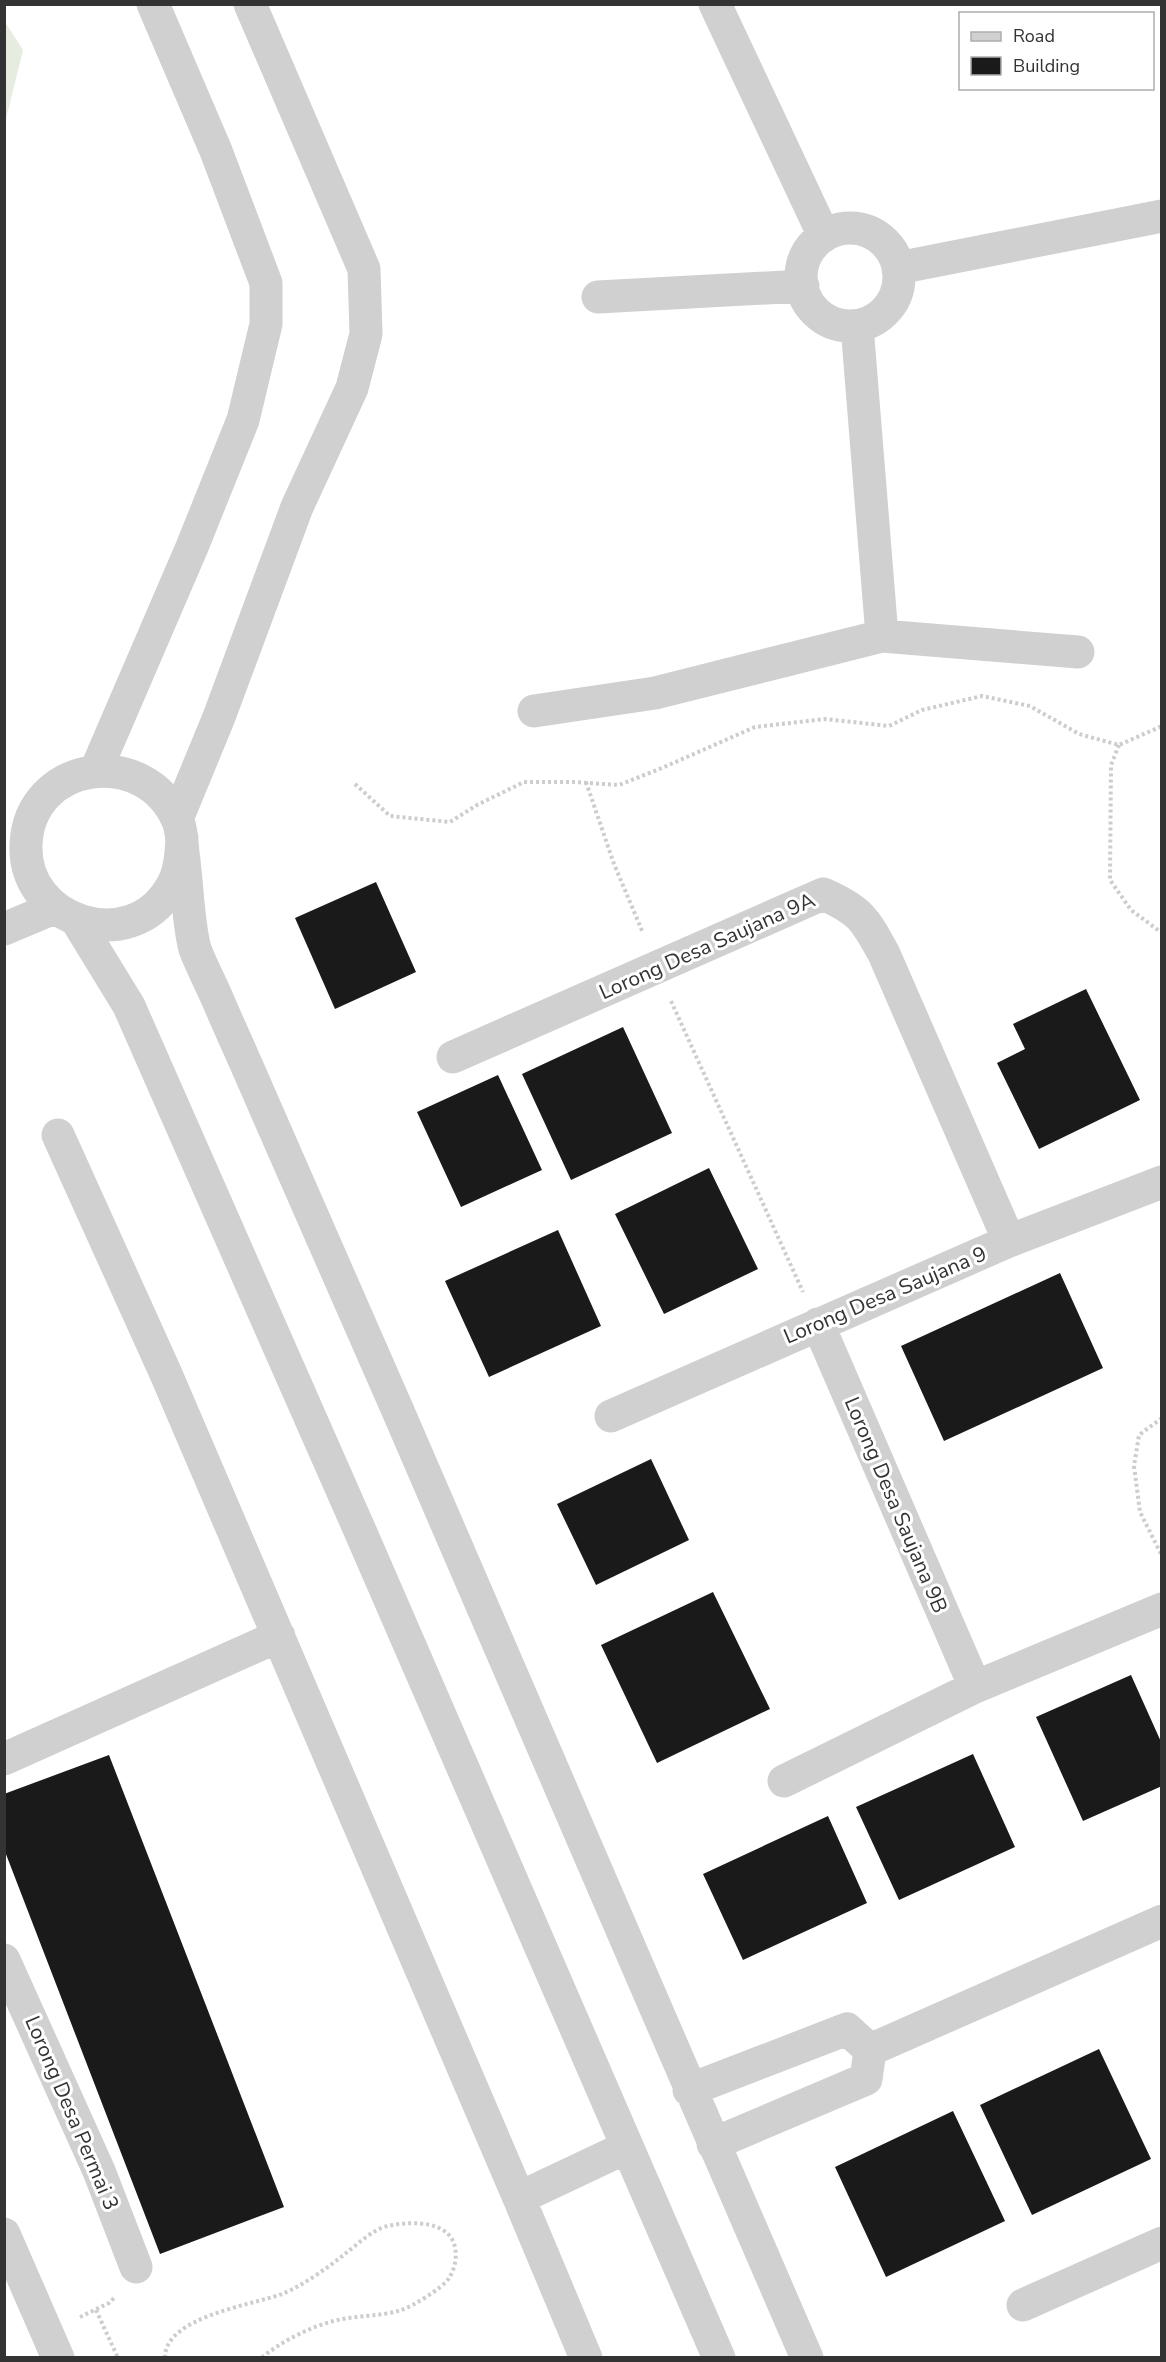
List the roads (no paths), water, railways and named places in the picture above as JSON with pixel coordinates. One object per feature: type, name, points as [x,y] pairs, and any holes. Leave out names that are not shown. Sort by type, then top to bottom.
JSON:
[{"type":"street","points":[[96,770],[192,547],[243,420],[266,324],[266,283],[216,151],[153,4]]},
{"type":"street","points":[[4,930],[66,915],[104,926],[130,922],[153,909],[171,889],[180,864],[179,829],[219,717],[297,507],[352,388],[366,334],[364,269],[250,4]]},
{"type":"street","points":[[715,4],[824,236]]},
{"type":"street","points":[[898,268],[1161,216]]},
{"type":"street","points":[[838,229],[870,232],[883,241],[892,253],[898,268],[899,284],[894,299],[885,312],[872,321],[857,326],[842,326],[828,321],[816,312],[807,300],[802,272],[813,245],[824,236],[838,229]]},
{"type":"street","points":[[598,297],[803,286]]},
{"type":"street","points":[[857,326],[882,636]]},
{"type":"street","points":[[534,711],[655,693],[882,636],[1078,652]]},
{"type":"street","points":[[719,2358],[357,1522],[129,1006],[66,915],[39,890],[29,869],[26,846],[17,829],[56,786],[74,776],[96,770],[121,771],[144,781],[164,798],[179,829],[194,946],[414,1446],[689,2090],[807,2358]]},
{"type":"street","name":"Lorong Desa Saujana 9A","points":[[453,1057],[822,894],[847,905],[866,921],[884,954],[1009,1241]]},
{"type":"street","points":[[58,1135],[166,1374],[586,2358]]},
{"type":"street","name":"Lorong Desa Saujana 9","points":[[611,1416],[1009,1241],[1161,1182]]},
{"type":"street","name":"Lorong Desa Saujana 9B","points":[[818,1324],[975,1687]]},
{"type":"street","points":[[784,1781],[975,1687],[1161,1609]]},
{"type":"street","points":[[4,1759],[279,1636]]},
{"type":"street","points":[[870,2050],[1161,1921]]},
{"type":"street","name":"Lorong Desa Permai 3","points":[[4,1960],[99,2170],[136,2267]]},
{"type":"street","points":[[689,2090],[848,2029],[870,2050]]},
{"type":"street","points":[[713,2144],[866,2079],[870,2050]]},
{"type":"street","points":[[519,2198],[627,2146]]},
{"type":"street","points":[[4,2234],[52,2344]]},
{"type":"street","points":[[1023,2305],[1161,2243]]}]
